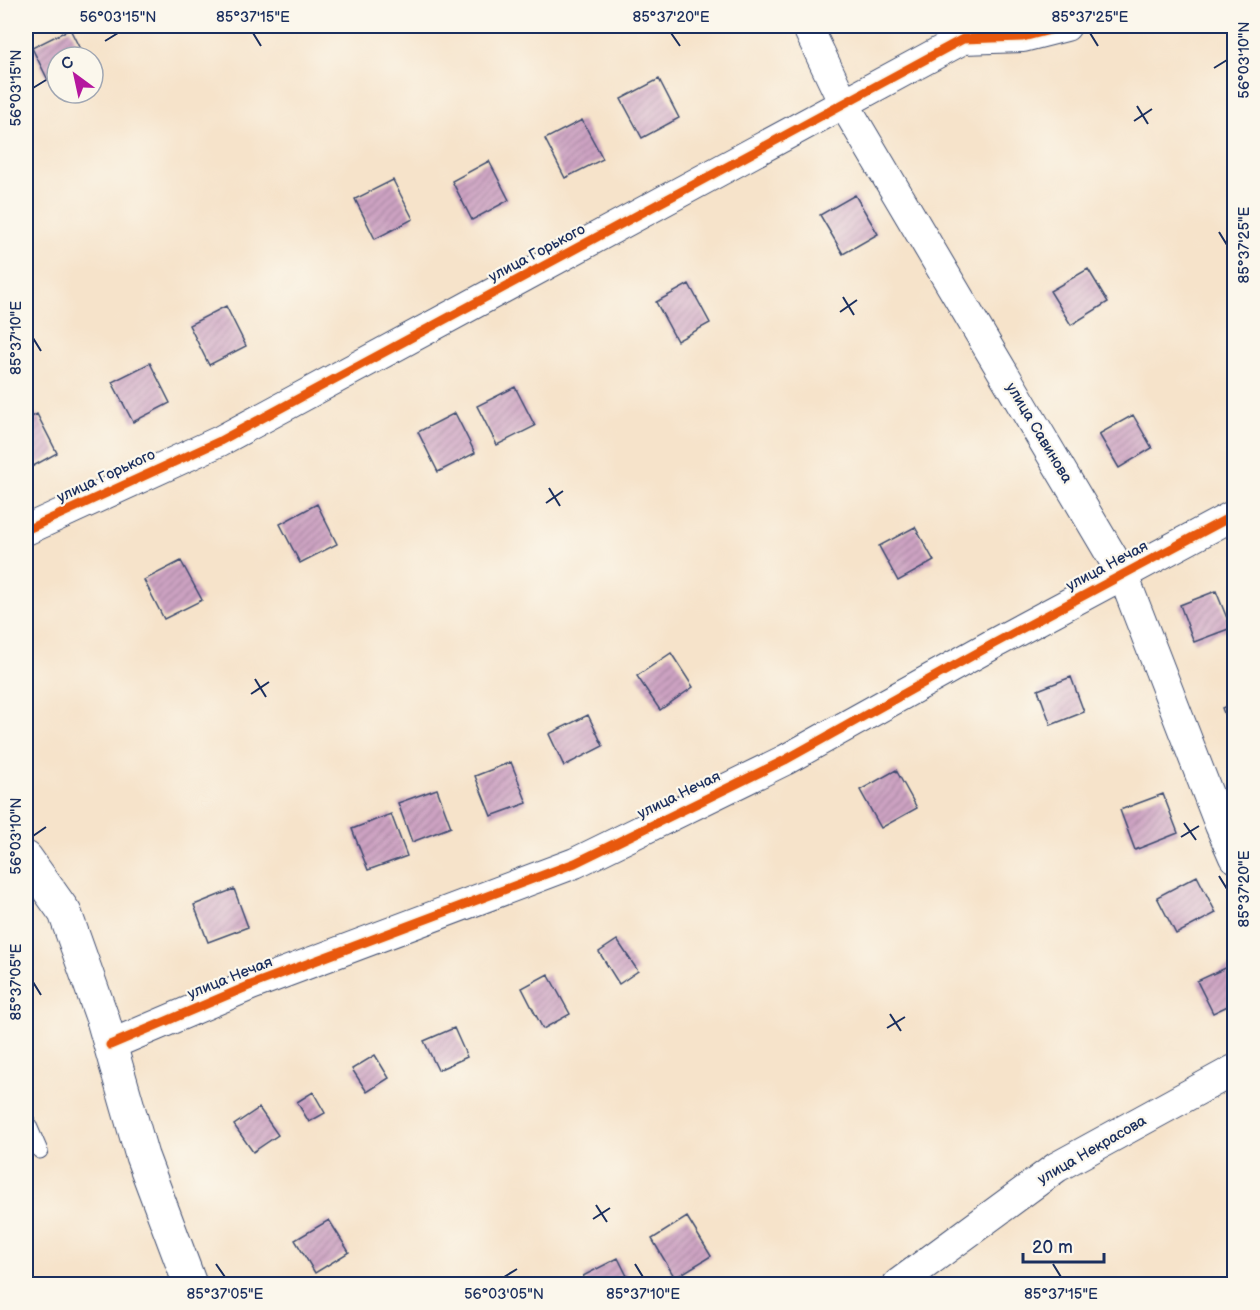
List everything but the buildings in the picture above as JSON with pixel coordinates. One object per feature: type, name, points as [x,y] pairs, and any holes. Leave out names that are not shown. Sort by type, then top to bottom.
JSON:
[{"type":"street","name":"улица Савинова","points":[[807,26],[844,104],[1123,574],[1234,857]]},
{"type":"street","name":"улица Горького","points":[[26,530],[220,441],[963,39],[1023,37],[1066,26]]},
{"type":"street","name":"улица Нечая","points":[[110,1045],[250,985],[575,862],[785,760],[1234,515]]},
{"type":"street","points":[[26,858],[65,913],[110,1045],[142,1156],[190,1284]]},
{"type":"street","name":"улица Некрасова","points":[[898,1284],[1057,1167],[1234,1070]]},
{"type":"lane","points":[[26,1119],[40,1151]]},
{"type":"cycle path","points":[[26,530],[220,441],[963,39],[1023,37],[1066,26]]},
{"type":"cycle path","points":[[110,1045],[251,985],[575,863],[785,760],[995,643],[1234,515]]}]
